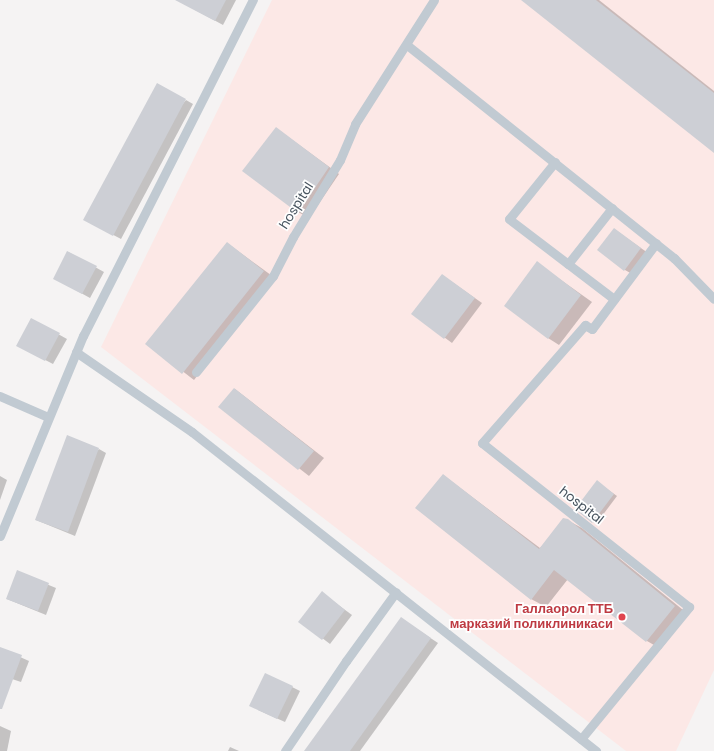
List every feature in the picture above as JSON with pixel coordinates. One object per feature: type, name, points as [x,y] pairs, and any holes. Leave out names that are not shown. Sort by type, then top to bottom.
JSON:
[{"type":"lane","points":[[0,536],[76,352],[253,0]]},
{"type":"lane","name":"hospital","points":[[196,372],[273,276],[293,238],[340,160],[355,124],[407,45],[434,0]]},
{"type":"lane","points":[[407,45],[656,243],[674,258],[714,299]]},
{"type":"lane","points":[[555,162],[509,219],[614,299]]},
{"type":"lane","points":[[568,264],[612,208]]},
{"type":"lane","name":"hospital","points":[[581,739],[689,607],[482,443],[585,325],[592,329],[656,243]]},
{"type":"lane","points":[[76,352],[192,432],[596,751]]},
{"type":"lane","points":[[0,396],[48,417]]},
{"type":"lane","points":[[285,751],[346,661],[396,592]]},
{"type":"shaded area","points":[[272,0],[714,0],[714,670],[676,751],[626,751],[101,347]]},
{"type":"building","points":[[175,0],[226,0],[215,21]]},
{"type":"building","points":[[521,0],[596,0],[714,93],[714,153]]},
{"type":"building","points":[[157,83],[186,99],[113,236],[83,220]]},
{"type":"building","points":[[276,127],[329,167],[298,213],[242,171]]},
{"type":"building","points":[[614,228],[641,248],[624,271],[597,250]]},
{"type":"building","points":[[227,242],[264,271],[182,374],[145,344]]},
{"type":"building","points":[[67,251],[97,266],[82,294],[53,279]]},
{"type":"building","points":[[537,261],[581,295],[548,339],[504,306]]},
{"type":"building","points":[[442,274],[475,298],[444,339],[411,314]]},
{"type":"building","points":[[31,318],[60,333],[45,361],[16,346]]},
{"type":"building","points":[[234,388],[314,451],[298,470],[218,407]]},
{"type":"building","points":[[67,435],[99,448],[68,532],[35,520]]},
{"type":"building","points":[[443,474],[539,549],[563,518],[568,519],[675,606],[646,642],[554,570],[531,600],[415,508]]},
{"type":"building","points":[[597,480],[614,494],[592,523],[575,509]]},
{"type":"building","points":[[17,570],[49,583],[38,611],[6,599]]},
{"type":"building","points":[[322,591],[345,610],[322,640],[298,622]]},
{"type":"building","points":[[401,617],[431,638],[350,751],[304,751]]},
{"type":"building","points":[[0,647],[22,655],[2,709],[0,709]]},
{"type":"building","points":[[265,673],[293,686],[277,719],[249,706]]},
{"type":"place","name":"Галлаорол ТТБ марказий поликлиникаси","points":[[622,617]]}]
